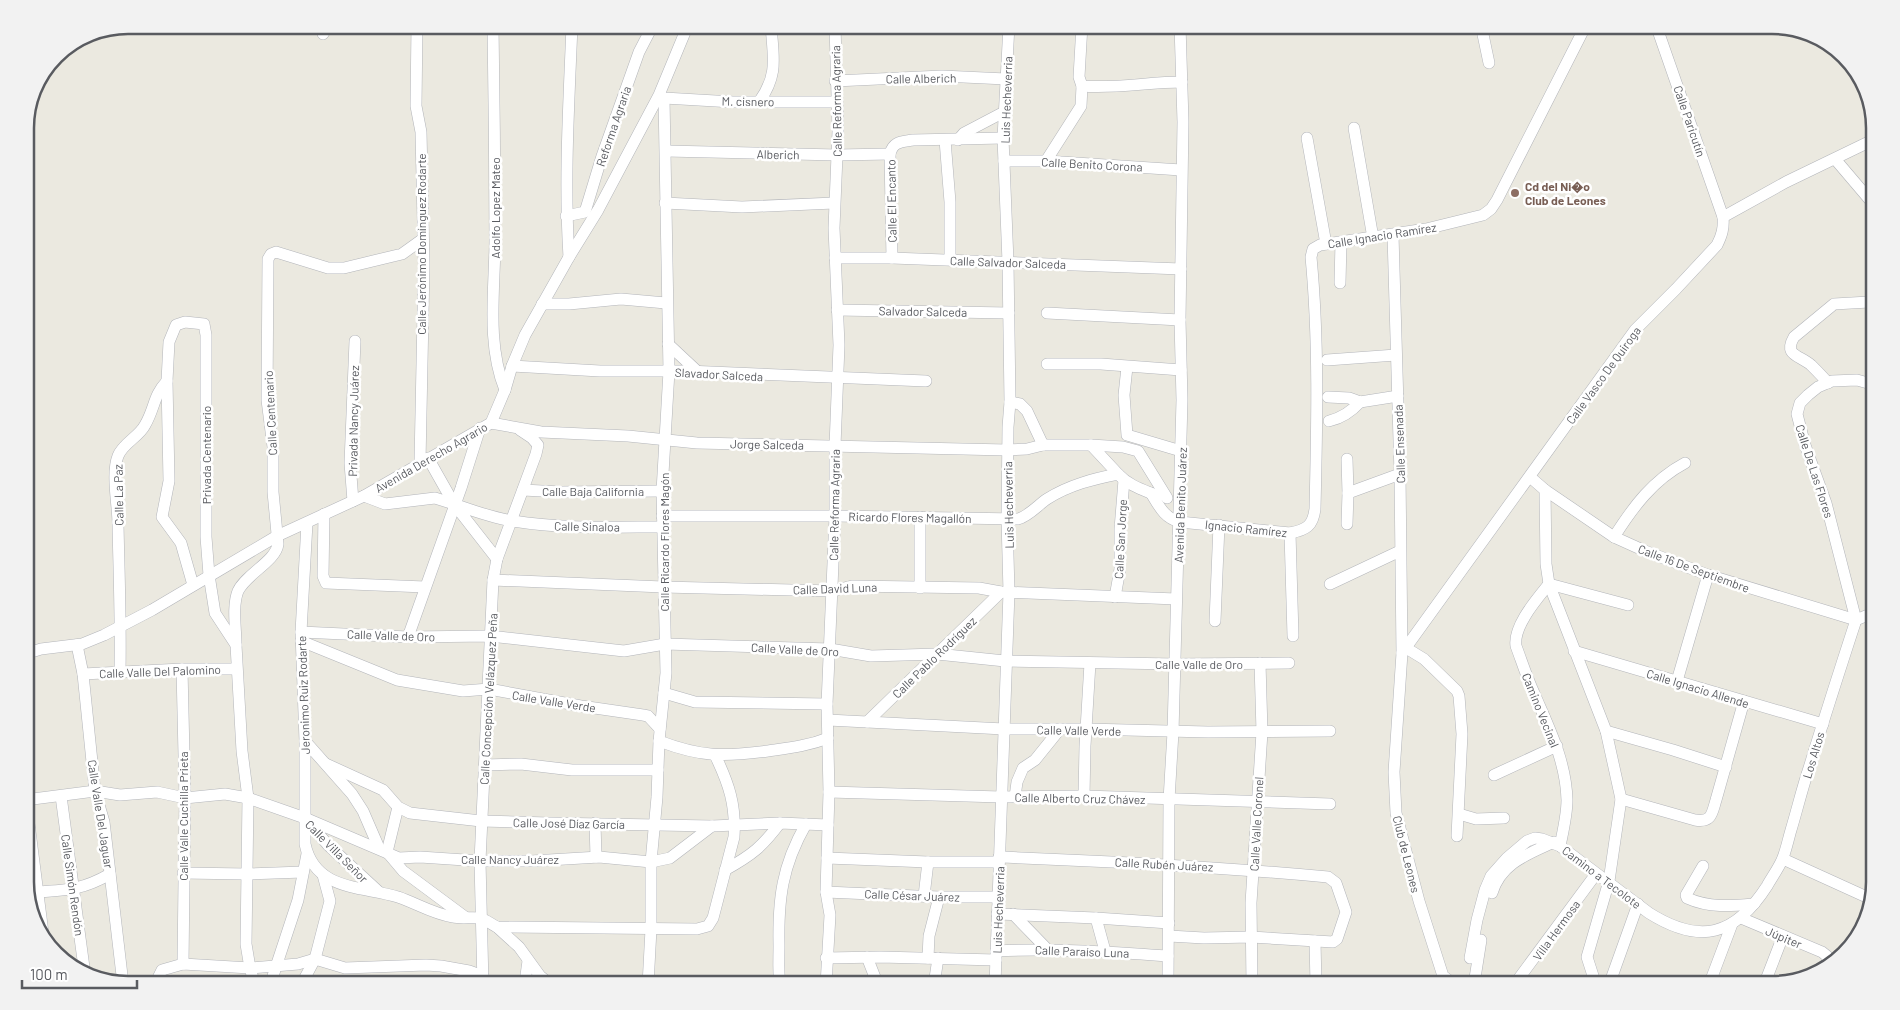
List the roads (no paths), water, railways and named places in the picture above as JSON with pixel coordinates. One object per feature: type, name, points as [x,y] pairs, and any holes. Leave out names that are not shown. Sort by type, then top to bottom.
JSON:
[{"type":"street","name":"Calle Jerónimo Domínguez Rodarte","points":[[417,34],[416,106],[421,132],[424,265],[424,460]]},
{"type":"street","name":"Adolfo Lopez Mateo","points":[[493,34],[495,191],[493,318],[498,368],[505,390]]},
{"type":"street","points":[[569,257],[566,216],[572,34]]},
{"type":"street","name":"Reforma Agraria","points":[[585,212],[602,156],[636,60],[648,34]]},
{"type":"street","name":"Avenida Derecho Agrario","points":[[34,651],[77,645],[104,635],[277,536],[358,498],[491,423],[505,390],[512,366],[542,304],[598,210],[662,96],[685,34]]},
{"type":"street","points":[[759,102],[768,89],[774,68],[772,34]]},
{"type":"street","name":"Calle Reforma Agraria","points":[[826,976],[830,915],[826,892],[829,792],[827,704],[835,516],[835,446],[838,378],[834,203],[837,155],[835,34]]},
{"type":"street","name":"Luis Hecheverria","points":[[995,976],[1004,729],[1007,450],[1010,402],[1008,262],[1003,138],[1008,34]]},
{"type":"street","points":[[1046,161],[1081,106],[1082,86],[1079,76],[1081,34]]},
{"type":"street","name":"Avenida Benito Juárez","points":[[1168,976],[1169,800],[1173,732],[1181,451],[1182,82],[1180,34]]},
{"type":"street","points":[[1483,34],[1488,63]]},
{"type":"street","name":"Calle Ignacio Ramírez","points":[[1310,526],[1314,520],[1315,509],[1317,412],[1312,249],[1315,246],[1326,244],[1426,230],[1484,214],[1491,209],[1581,34]]},
{"type":"street","name":"Calle Paricutín","points":[[1659,34],[1724,217]]},
{"type":"street","name":"Calle Alberich","points":[[836,81],[942,76],[1006,79]]},
{"type":"street","points":[[1082,86],[1095,87],[1154,82],[1182,82]]},
{"type":"street","name":"M. cisnero","points":[[662,96],[759,102],[837,102]]},
{"type":"street","name":"Calle Ricardo Flores Magón","points":[[648,976],[651,862],[657,797],[660,728],[666,673],[662,491],[668,344],[666,303],[666,150],[662,96]]},
{"type":"street","points":[[958,140],[964,133],[1004,112]]},
{"type":"street","points":[[1354,128],[1373,238]]},
{"type":"street","points":[[892,149],[899,142],[913,140],[1003,138]]},
{"type":"street","points":[[1307,138],[1326,244]]},
{"type":"street","points":[[945,140],[950,202],[950,260]]},
{"type":"street","points":[[1724,217],[1771,190],[1866,144]]},
{"type":"street","name":"Alberich","points":[[666,150],[837,155],[892,149]]},
{"type":"street","name":"Calle El Encanto","points":[[892,149],[892,258]]},
{"type":"street","points":[[1835,159],[1866,195]]},
{"type":"street","name":"Calle Benito Corona","points":[[1004,161],[1046,161],[1181,170]]},
{"type":"street","points":[[665,203],[742,207],[834,203]]},
{"type":"street","points":[[566,216],[598,210]]},
{"type":"street","name":"Calle Vasco De Quiroga","points":[[1404,651],[1635,330],[1676,290],[1717,245],[1724,231],[1724,217]]},
{"type":"street","name":"Calle Ensenada","points":[[1393,235],[1404,651]]},
{"type":"street","name":"Calle Centenario","points":[[277,536],[273,492],[272,447],[267,400],[268,260],[271,254],[276,252],[328,268],[344,268],[402,254],[422,239]]},
{"type":"street","points":[[1340,242],[1340,283]]},
{"type":"street","name":"Calle Salvador Salceda","points":[[835,258],[892,258],[1181,269]]},
{"type":"street","points":[[542,304],[569,304],[621,299],[666,303]]},
{"type":"street","points":[[1828,383],[1810,364],[1790,350],[1790,343],[1794,337],[1834,304],[1866,302]]},
{"type":"street","name":"Salvador Salceda","points":[[837,310],[1009,313]]},
{"type":"street","points":[[1047,313],[1180,320]]},
{"type":"street","name":"Privada Centenario","points":[[167,381],[169,342],[176,325],[184,322],[204,324],[206,335],[206,537],[209,576],[215,613],[236,645]]},
{"type":"street","name":"Privada Nancy Juárez","points":[[355,341],[350,463],[358,498]]},
{"type":"street","points":[[668,344],[698,372]]},
{"type":"street","points":[[1327,360],[1396,355]]},
{"type":"street","points":[[1047,364],[1100,364],[1181,370]]},
{"type":"street","name":"Slavador Salceda","points":[[512,366],[600,371],[668,371],[926,381]]},
{"type":"street","points":[[1127,367],[1124,402],[1127,435],[1167,498]]},
{"type":"street","name":"Calle De Las Flores","points":[[1856,620],[1826,503],[1805,445],[1797,414],[1800,404],[1818,387],[1844,379],[1866,383]]},
{"type":"street","points":[[167,381],[169,481],[162,517],[181,543],[193,585]]},
{"type":"street","name":"Calle La Paz","points":[[120,672],[115,470],[118,456],[122,449],[145,426],[156,395],[167,381]]},
{"type":"street","points":[[1328,397],[1349,398],[1360,402],[1398,396]]},
{"type":"street","points":[[1010,402],[1020,404],[1027,411],[1043,445]]},
{"type":"street","points":[[1329,421],[1341,418],[1352,411],[1360,402]]},
{"type":"street","name":"Jorge Salceda","points":[[491,423],[541,432],[697,443],[1007,450],[1027,449],[1043,445],[1091,445],[1123,447],[1138,451]]},
{"type":"street","points":[[408,637],[480,428]]},
{"type":"street","name":"Calle Concepción Velázquez Peña","points":[[484,976],[480,861],[493,580],[497,559],[538,445],[519,429]]},
{"type":"street","points":[[1127,435],[1181,451]]},
{"type":"street","points":[[1091,445],[1121,477],[1151,493],[1180,502]]},
{"type":"street","points":[[1346,459],[1348,493],[1346,524]]},
{"type":"street","points":[[424,460],[454,504],[497,559]]},
{"type":"street","points":[[1614,537],[1644,494],[1660,479],[1685,463]]},
{"type":"street","points":[[1348,493],[1400,474]]},
{"type":"street","points":[[1007,519],[1023,518],[1049,498],[1080,483],[1121,477]]},
{"type":"street","name":"Calle San Jorge","points":[[1115,598],[1120,569],[1121,477]]},
{"type":"street","points":[[1530,477],[1545,490],[1546,564],[1549,584],[1606,731],[1620,799],[1609,882],[1587,957],[1593,976]]},
{"type":"street","name":"Calle Baja California","points":[[523,490],[561,492],[662,491]]},
{"type":"street","name":"Calle 16 De Septiembre","points":[[1545,490],[1614,537],[1645,551],[1708,575],[1856,620]]},
{"type":"street","points":[[1151,493],[1164,514],[1169,519],[1180,522]]},
{"type":"street","name":"Calle Sinaloa","points":[[358,498],[385,504],[435,498],[482,514],[511,521],[542,525],[662,522]]},
{"type":"street","points":[[324,514],[323,576],[326,583],[425,587]]},
{"type":"street","name":"Ricardo Flores Magallón","points":[[662,522],[835,516],[1007,519]]},
{"type":"street","points":[[920,517],[920,588]]},
{"type":"street","name":"Ignacio Ramírez","points":[[1180,522],[1290,533],[1304,530],[1310,526]]},
{"type":"street","name":"Jeronimo Ruiz Rodarte","points":[[307,523],[301,636],[305,844],[307,854],[314,865]]},
{"type":"street","points":[[1215,621],[1219,525]]},
{"type":"street","points":[[1290,533],[1293,636]]},
{"type":"street","points":[[252,976],[246,944],[248,798],[242,751],[236,669],[238,656],[236,645],[236,599],[239,589],[245,580],[278,549],[277,536]]},
{"type":"street","points":[[1330,584],[1400,551]]},
{"type":"street","points":[[1677,681],[1708,575]]},
{"type":"street","name":"Calle David Luna","points":[[493,580],[832,591],[852,586],[979,588],[1005,592],[1176,599]]},
{"type":"street","points":[[1549,584],[1628,605]]},
{"type":"street","name":"Camino Vecinal","points":[[1549,584],[1523,620],[1515,639],[1519,654],[1556,746],[1565,779],[1566,815],[1557,844]]},
{"type":"street","name":"Calle Pablo Rodríguez","points":[[867,722],[1005,592]]},
{"type":"street","points":[[1856,620],[1866,616]]},
{"type":"street","name":"Los Altos","points":[[1754,904],[1783,859],[1856,620]]},
{"type":"street","name":"Calle Valle de Oro","points":[[301,636],[490,636],[624,651],[665,644],[830,649],[871,656],[912,653],[937,654],[1005,661],[1175,664],[1289,663]]},
{"type":"street","name":"Calle Valle Verde","points":[[301,636],[397,680],[462,691],[489,689],[643,715],[648,716],[660,728]]},
{"type":"street","name":"Calle Valle Del Jaguar","points":[[77,645],[83,674],[95,790],[104,822],[121,976]]},
{"type":"street","points":[[1404,651],[1424,660],[1457,691],[1459,696],[1462,734],[1457,836]]},
{"type":"street","name":"Club de Leones","points":[[1404,651],[1394,772],[1396,813],[1419,901],[1443,976]]},
{"type":"street","name":"Calle Ignacio Allende","points":[[1574,651],[1823,724]]},
{"type":"street","points":[[1084,796],[1090,663]]},
{"type":"street","name":"Calle Valle Coronel","points":[[1252,976],[1250,903],[1262,732],[1260,663]]},
{"type":"street","name":"Calle Valle Del Palomino","points":[[83,674],[182,669],[236,669]]},
{"type":"street","name":"Calle Valle Cuchilla Prieta","points":[[182,669],[185,798],[183,964]]},
{"type":"street","points":[[664,693],[694,702],[827,704]]},
{"type":"street","points":[[1620,799],[1702,821],[1711,816],[1744,701]]},
{"type":"street","name":"Calle Valle Verde","points":[[828,720],[1004,729],[1173,732],[1330,731]]},
{"type":"street","points":[[1015,797],[1017,782],[1023,768],[1035,760],[1060,729]]},
{"type":"street","points":[[1606,731],[1726,767]]},
{"type":"street","points":[[659,741],[688,751],[730,756],[807,746],[828,738]]},
{"type":"street","points":[[304,741],[352,794],[383,850],[403,871],[466,918]]},
{"type":"street","points":[[1494,775],[1556,746]]},
{"type":"street","points":[[496,927],[697,929],[708,926],[713,918],[734,837],[735,825],[735,810],[727,779],[714,755]]},
{"type":"street","name":"Calle José Díaz García","points":[[326,764],[383,790],[398,807],[410,813],[481,821],[712,826],[780,823],[828,825]]},
{"type":"street","points":[[485,765],[520,764],[572,770],[658,770]]},
{"type":"street","name":"Calle Villa Señor","points":[[34,799],[95,790],[120,795],[156,792],[185,798],[225,794],[248,798],[305,818],[328,845],[382,894]]},
{"type":"street","name":"Calle Alberto Cruz Chávez","points":[[829,792],[1001,797],[1084,796],[1330,804]]},
{"type":"street","name":"Calle Simón Rendón","points":[[61,796],[84,965]]},
{"type":"street","points":[[383,850],[398,807]]},
{"type":"street","points":[[1459,814],[1476,820],[1504,818]]},
{"type":"street","name":"Calle Nancy Juárez","points":[[305,818],[399,858],[420,857],[480,861],[596,858],[651,862],[670,858],[712,826]]},
{"type":"street","points":[[595,823],[596,858]]},
{"type":"street","points":[[725,870],[747,858],[764,844],[780,823]]},
{"type":"street","points":[[780,976],[779,912],[783,883],[795,843],[806,824]]},
{"type":"street","points":[[1470,958],[1477,920],[1491,876],[1507,858],[1527,841],[1534,838],[1557,844]]},
{"type":"street","name":"Camino a Tecolote","points":[[1475,976],[1484,919],[1494,885],[1515,860],[1557,844],[1664,922],[1686,930],[1707,932],[1722,928],[1737,921],[1754,904]]},
{"type":"street","points":[[273,976],[298,900],[307,854]]},
{"type":"street","name":"Calle Rubén Juárez","points":[[827,858],[928,862],[999,860],[1169,865],[1328,877],[1336,882],[1346,912],[1337,939],[1333,942],[1315,942]]},
{"type":"street","points":[[1783,859],[1865,896]]},
{"type":"street","points":[[924,896],[928,862]]},
{"type":"street","name":"Calle Villa Señor","points":[[314,865],[332,881],[399,898],[452,917],[481,918]]},
{"type":"street","points":[[1703,866],[1686,898],[1703,904],[1726,906],[1754,904]]},
{"type":"street","points":[[34,871],[39,892],[42,921]]},
{"type":"street","points":[[183,873],[246,874],[303,872]]},
{"type":"street","points":[[39,892],[74,889],[92,884],[110,874]]},
{"type":"street","name":"Villa Hermosa","points":[[1521,976],[1596,874]]},
{"type":"street","points":[[306,976],[315,960],[330,901],[323,875]]},
{"type":"street","name":"Calle César Juárez","points":[[826,892],[939,897],[998,897]]},
{"type":"street","points":[[934,976],[929,936],[939,897]]},
{"type":"street","points":[[1612,976],[1638,904]]},
{"type":"street","points":[[997,914],[1169,923]]},
{"type":"street","points":[[1013,914],[1047,949]]},
{"type":"street","points":[[481,918],[496,927],[519,948],[540,976]]},
{"type":"street","points":[[1096,918],[1105,951]]},
{"type":"street","points":[[1713,976],[1737,921]]},
{"type":"street","name":"Júpiter","points":[[1737,921],[1783,936],[1822,952],[1827,958]]},
{"type":"street","points":[[1168,936],[1204,938],[1251,937],[1315,942],[1316,976]]},
{"type":"street","points":[[1767,976],[1783,936]]},
{"type":"street","name":"Calle Paraíso Luna","points":[[826,958],[996,956],[1047,949],[1168,956]]},
{"type":"street","points":[[867,957],[874,976]]},
{"type":"street","points":[[159,976],[162,970],[183,964],[250,968],[298,964],[315,960],[345,968],[442,966],[469,971],[477,976]]},
{"type":"street","points":[[526,976],[528,961]]},
{"type":"place","name":"Cd del Ni�o Club de Leones","points":[[1515,193]]}]
